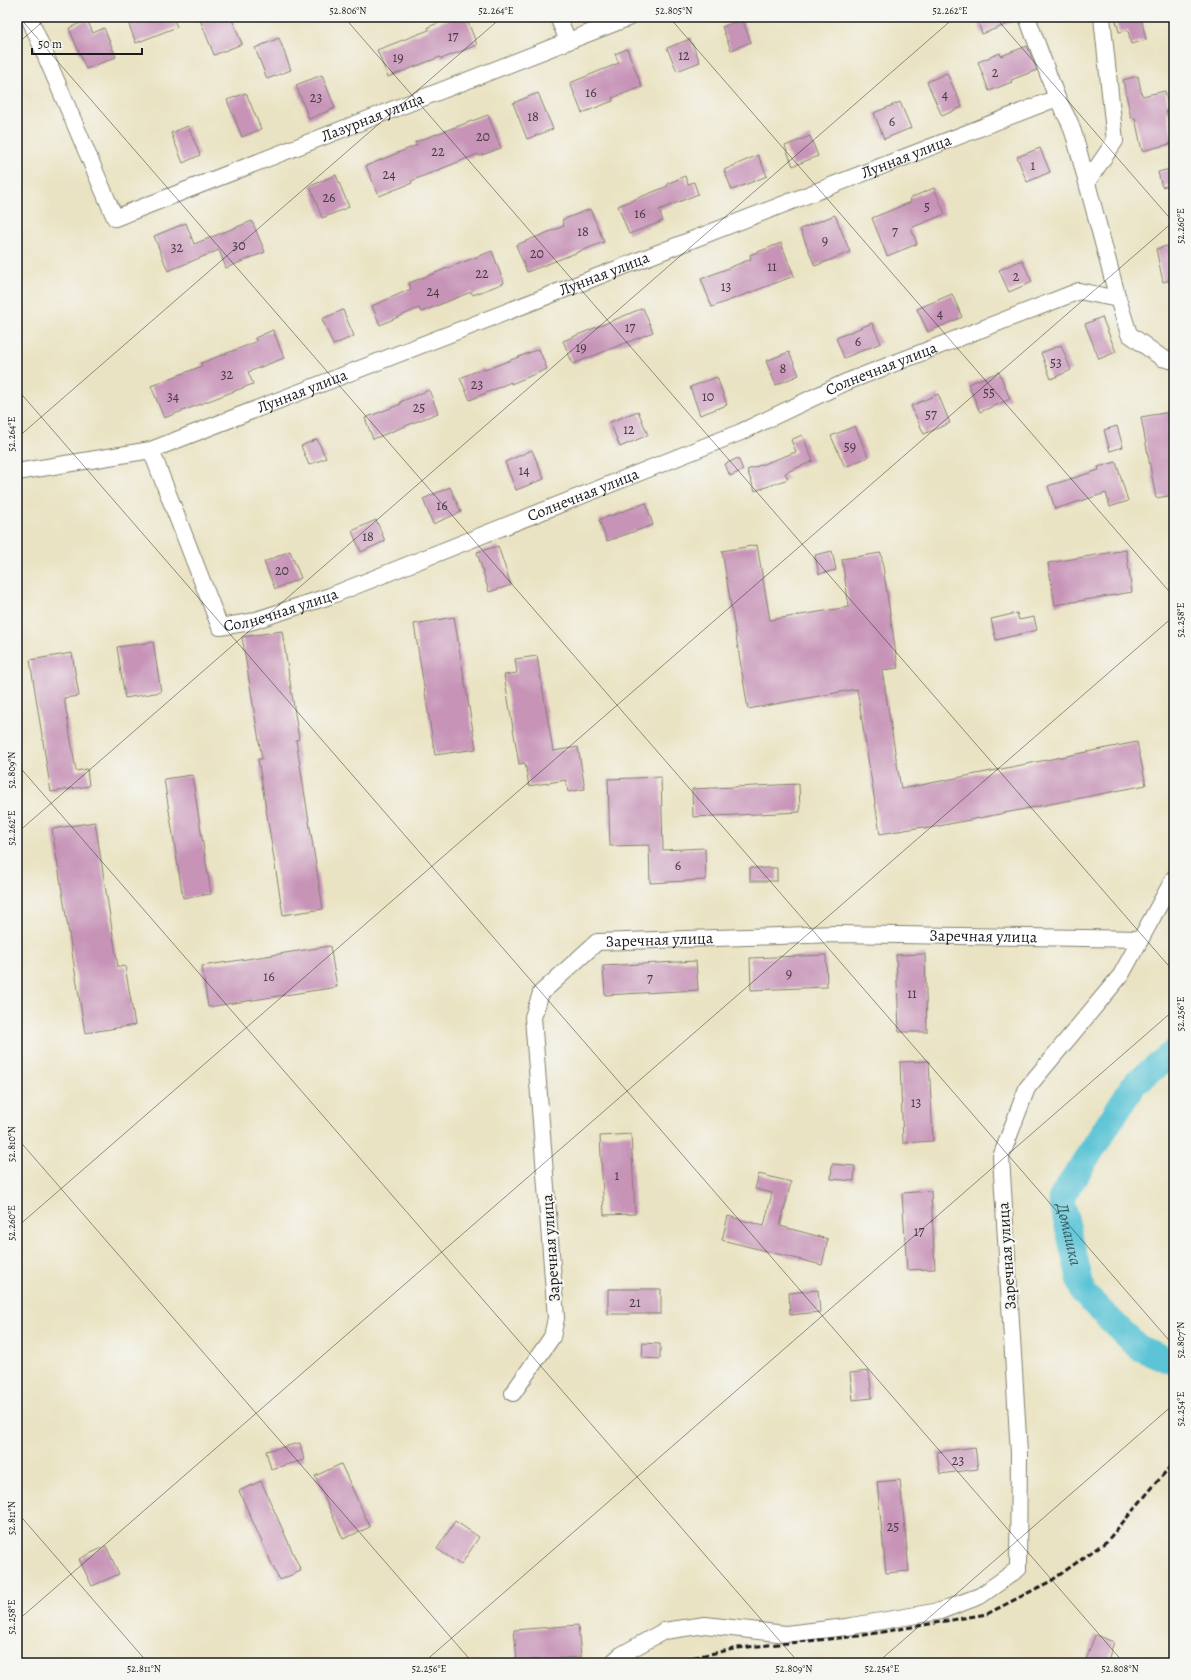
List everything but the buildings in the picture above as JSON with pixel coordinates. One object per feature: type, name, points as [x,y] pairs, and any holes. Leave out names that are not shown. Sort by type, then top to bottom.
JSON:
[{"type":"street","name":"Лазурная улица","points":[[29,17],[115,218],[630,17]]},
{"type":"street","points":[[558,17],[568,41]]},
{"type":"street","points":[[1028,17],[1057,98],[1070,123],[1129,334],[1162,358],[1174,361]]},
{"type":"street","points":[[1086,182],[1115,141],[1102,17]]},
{"type":"street","name":"Лунная улица","points":[[17,472],[151,450],[1057,98]]},
{"type":"street","name":"Солнечная улица","points":[[151,450],[220,627],[250,622],[330,596],[741,432],[844,383],[1079,291],[1118,299]]},
{"type":"street","name":"Заречная улица","points":[[612,1663],[621,1655],[664,1631],[705,1625],[786,1634],[846,1627],[940,1611],[980,1596],[1018,1569],[1019,1453],[1001,1157],[1027,1088],[1121,975],[1174,878]]},
{"type":"street","points":[[1156,911],[1174,897]]},
{"type":"street","name":"Заречная улица","points":[[513,1393],[552,1337],[556,1318],[533,1017],[541,993],[597,942],[836,934],[1141,939]]},
{"type":"waterway","name":"Домашка","points":[[1174,1052],[1134,1084],[1061,1198],[1083,1293],[1139,1348],[1174,1362]]},
{"type":"railway","points":[[667,1663],[738,1648],[859,1636],[987,1614],[1051,1581],[1107,1541],[1174,1462]]}]
